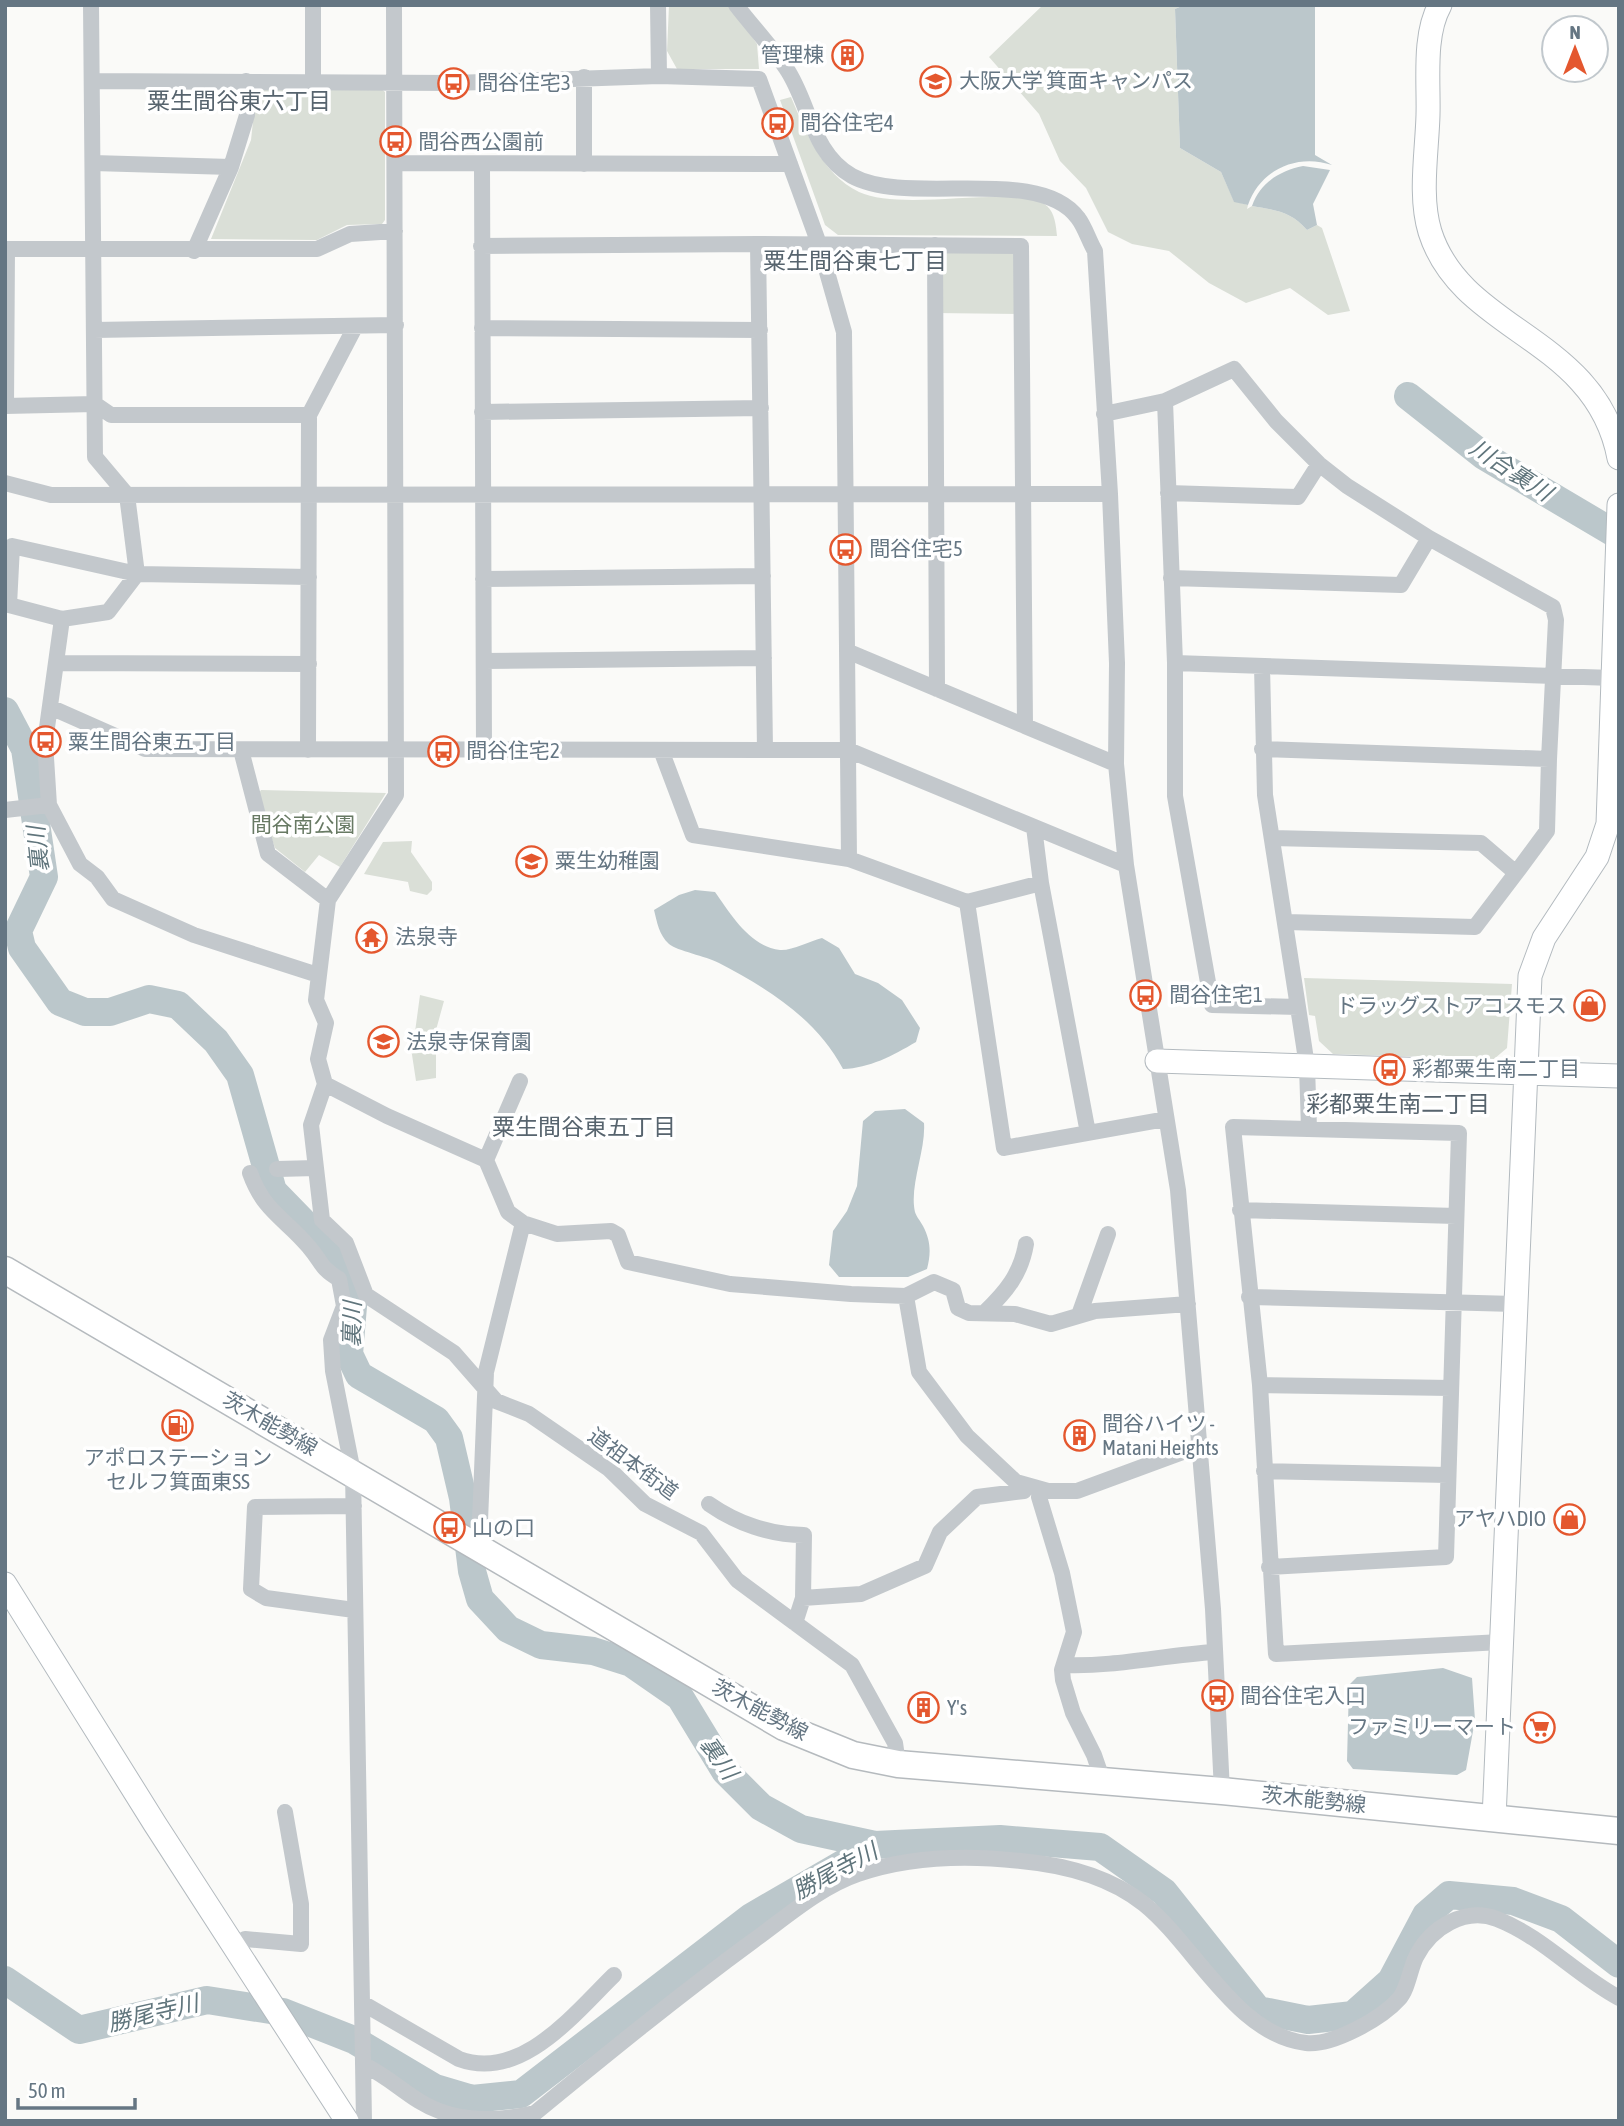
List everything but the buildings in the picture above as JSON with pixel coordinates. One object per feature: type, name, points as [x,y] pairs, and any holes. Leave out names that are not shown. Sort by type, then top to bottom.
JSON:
[{"type":"main road","name":"茨木能勢線","points":[[5,1270],[449,1528],[784,1727],[853,1755],[898,1764],[1222,1791],[1619,1831]]},
{"type":"street","points":[[91,5],[95,457],[127,495],[137,574],[108,612],[62,619],[9,605],[12,546],[137,574],[309,578]]},
{"type":"street","points":[[313,5],[313,82]]},
{"type":"street","points":[[277,1169],[316,1168],[311,1125],[325,1084],[318,1059],[326,1023],[316,1000],[328,900],[396,795],[398,751],[394,5]]},
{"type":"street","points":[[659,5],[659,76]]},
{"type":"street","points":[[736,5],[787,69],[820,145],[851,175],[886,188],[949,187],[1053,198],[1077,217],[1095,251],[1117,663],[1116,764],[1126,865],[1178,1190],[1215,1652],[1222,1791]]},
{"type":"street","points":[[1440,5],[1431,33],[1425,202],[1430,232],[1445,262],[1470,293],[1585,383],[1611,424],[1619,458]]},
{"type":"street","points":[[92,80],[394,82],[659,76],[759,79],[819,244],[844,332],[849,859]]},
{"type":"street","points":[[584,77],[584,164]]},
{"type":"street","points":[[194,251],[231,167],[247,115],[246,81]]},
{"type":"street","points":[[93,163],[231,167]]},
{"type":"street","points":[[395,163],[790,164]]},
{"type":"street","points":[[482,165],[484,751]]},
{"type":"street","points":[[309,415],[111,415],[94,404],[6,406],[7,248],[194,251],[317,248],[350,234],[395,231]]},
{"type":"street","points":[[758,244],[765,750]]},
{"type":"street","points":[[935,245],[937,689]]},
{"type":"street","points":[[481,246],[1021,246],[1025,726]]},
{"type":"street","points":[[94,330],[396,325]]},
{"type":"street","points":[[308,750],[309,415],[355,327]]},
{"type":"street","points":[[482,328],[760,330]]},
{"type":"street","points":[[1104,414],[1165,401],[1234,369],[1276,421],[1319,464],[1347,486],[1429,538],[1553,607],[1547,831],[1475,927],[1286,922]]},
{"type":"street","points":[[1165,401],[1175,663],[1175,796],[1212,1004],[1298,1007]]},
{"type":"street","points":[[482,412],[761,408]]},
{"type":"street","points":[[1168,492],[1298,497],[1319,464]]},
{"type":"street","points":[[5,483],[51,495],[1110,494]]},
{"type":"street","points":[[1494,1819],[1530,976],[1544,938],[1597,857],[1608,824],[1619,505]]},
{"type":"street","points":[[1171,579],[1401,585],[1429,538]]},
{"type":"street","points":[[483,579],[763,576]]},
{"type":"street","points":[[62,619],[45,741],[49,805],[80,864],[97,877],[113,899],[194,935],[318,975]]},
{"type":"street","points":[[847,651],[1116,764]]},
{"type":"street","points":[[484,661],[764,658]]},
{"type":"street","points":[[56,663],[309,664]]},
{"type":"street","points":[[1175,663],[1613,678]]},
{"type":"street","points":[[1262,666],[1262,748],[1272,838],[1307,1066],[1309,1129]]},
{"type":"street","points":[[50,707],[145,749],[848,750],[1126,865]]},
{"type":"street","points":[[1262,748],[1549,759]]},
{"type":"street","points":[[241,750],[268,854],[328,900]]},
{"type":"street","points":[[661,750],[693,835],[849,859],[967,902],[1041,883]]},
{"type":"street","points":[[6,810],[49,805]]},
{"type":"street","points":[[1034,827],[1041,883],[1088,1133]]},
{"type":"street","points":[[1272,838],[1481,843],[1516,873]]},
{"type":"street","points":[[967,902],[1004,1148],[1166,1119]]},
{"type":"street","points":[[1157,1061],[1619,1076]]},
{"type":"street","points":[[486,1160],[520,1081]]},
{"type":"street","points":[[325,1084],[387,1116],[486,1160],[508,1212],[523,1223],[557,1234],[611,1231],[618,1235],[628,1262],[730,1284],[906,1296],[934,1282],[953,1290],[958,1308],[969,1313],[1015,1314],[1051,1324],[1095,1311],[1188,1304]]},
{"type":"street","points":[[1269,1567],[1446,1557],[1459,1133],[1233,1127],[1260,1385],[1269,1567],[1276,1654],[1501,1642]]},
{"type":"street","name":"道祖本街道","points":[[316,1168],[322,1220],[346,1243],[366,1295],[454,1353],[496,1401],[529,1415],[609,1469],[645,1504],[701,1533],[737,1580],[852,1665],[895,1743],[898,1764]]},
{"type":"street","points":[[250,1173],[258,1195],[310,1247],[322,1269],[339,1279],[344,1306],[331,1340],[333,1371],[353,1472],[364,2121]]},
{"type":"street","points":[[1240,1210],[1456,1216]]},
{"type":"street","points":[[479,1546],[485,1390],[523,1223]]},
{"type":"street","points":[[1079,1315],[1108,1234]]},
{"type":"street","points":[[984,1313],[1010,1287],[1024,1257],[1026,1244]]},
{"type":"street","points":[[339,1279],[356,1266]]},
{"type":"street","points":[[906,1296],[919,1372],[967,1436],[1016,1482],[1034,1487],[1077,1491],[1199,1446]]},
{"type":"street","points":[[1249,1297],[1515,1304]]},
{"type":"street","points":[[1260,1385],[1451,1388]]},
{"type":"street","points":[[1264,1471],[1448,1475]]},
{"type":"street","points":[[803,1598],[861,1594],[925,1566],[940,1532],[977,1497],[1034,1487]]},
{"type":"street","points":[[1034,1487],[1062,1573],[1074,1632],[1064,1665],[1063,1680],[1073,1713],[1094,1755],[1103,1781]]},
{"type":"street","points":[[709,1504],[731,1520],[782,1535],[804,1535],[803,1598],[795,1623]]},
{"type":"street","points":[[354,1506],[255,1507],[251,1589],[265,1598],[354,1610]]},
{"type":"street","points":[[5,1584],[347,2121]]},
{"type":"street","points":[[1064,1665],[1105,1667],[1166,1655],[1215,1652]]},
{"type":"street","points":[[245,1939],[301,1944],[301,1903],[285,1812]]},
{"type":"street","points":[[364,2065],[386,2075],[420,2102],[451,2115],[508,2119],[535,2113],[677,1996],[802,1905],[855,1875],[928,1859],[1007,1859],[1058,1865],[1102,1880],[1142,1902],[1172,1930],[1246,2016],[1277,2034],[1306,2043],[1334,2040],[1366,2024],[1400,1998],[1417,1954],[1438,1931],[1458,1917],[1471,1914],[1495,1918],[1537,1939],[1612,1993]]},
{"type":"street","points":[[364,2004],[459,2059],[475,2065],[491,2065],[524,2054],[556,2031],[614,1975]]},
{"type":"green space","points":[[669,5],[730,5],[757,44],[759,69],[677,69],[667,51]]},
{"type":"green space","points":[[1043,5],[1184,5],[1175,9],[1180,148],[1221,172],[1234,201],[1248,205],[1247,209],[1252,206],[1275,210],[1289,215],[1307,230],[1317,225],[1322,228],[1350,311],[1328,315],[1290,288],[1246,303],[1209,283],[1169,251],[1132,244],[1108,232],[1086,188],[1060,161],[1039,114],[989,57]]},
{"type":"green space","points":[[380,88],[385,92],[385,220],[382,224],[347,225],[317,240],[211,239],[251,140],[256,93],[259,89]]},
{"type":"green space","points":[[791,97],[809,138],[825,163],[846,184],[859,192],[879,198],[903,200],[1012,197],[1032,200],[1050,209],[1057,236],[838,235],[825,225],[780,100]]},
{"type":"green space","points":[[935,245],[1021,246],[1022,314],[935,313]]},
{"type":"green space","name":"間谷南公園","points":[[261,790],[386,793],[340,867],[319,855],[305,872],[275,848],[257,796]]},
{"type":"green space","points":[[412,841],[411,852],[432,882],[432,890],[427,895],[410,891],[408,882],[364,874],[383,842]]},
{"type":"green space","points":[[1304,978],[1512,984],[1507,1048],[1494,1059],[1333,1054],[1319,1041],[1315,1016],[1309,1015]]},
{"type":"green space","points":[[420,995],[444,1001],[436,1030],[436,1078],[416,1081],[409,1035],[415,1032]]},
{"type":"shaded area","points":[[1184,5],[1315,5],[1315,155],[1332,165],[1306,161],[1281,167],[1261,182],[1248,205],[1234,202],[1221,172],[1180,148],[1175,9]]},
{"type":"shaded area","points":[[1303,166],[1330,170],[1313,204],[1317,225],[1307,230],[1289,215],[1252,206],[1260,191],[1272,179]]},
{"type":"shaded area","points":[[695,890],[715,892],[742,928],[769,948],[790,949],[822,938],[839,948],[855,974],[878,983],[902,1000],[920,1028],[916,1042],[872,1064],[843,1069],[832,1051],[805,1020],[772,994],[719,963],[678,949],[663,937],[654,910],[679,895]]},
{"type":"shaded area","points":[[905,1109],[924,1123],[914,1202],[916,1214],[929,1242],[927,1269],[908,1277],[839,1277],[829,1265],[833,1231],[847,1211],[857,1186],[863,1121],[875,1111]]},
{"type":"shaded area","points":[[1443,1668],[1472,1678],[1475,1720],[1466,1770],[1457,1775],[1353,1769],[1347,1761],[1349,1685],[1357,1677]]},
{"type":"waterway","name":"川合裏川","points":[[1408,396],[1484,456],[1619,536]]},
{"type":"waterway","name":"裏川","points":[[5,711],[25,749],[44,877],[18,931],[22,948],[60,1002],[85,1012],[110,1012],[149,999],[178,1005],[216,1041],[240,1075],[273,1191],[345,1265],[354,1294],[349,1354],[359,1375],[436,1420],[449,1438],[463,1498],[472,1571],[480,1599],[508,1629],[541,1645],[593,1651],[631,1663],[680,1697],[725,1771],[761,1807],[801,1829],[875,1845]]},
{"type":"waterway","name":"勝尾寺川","points":[[5,1980],[79,2030],[207,2000],[283,2012],[354,2040],[435,2088],[472,2099],[521,2094],[751,1917],[875,1845],[1000,1839],[1100,1847],[1164,1892],[1258,2010],[1308,2020],[1353,2015],[1391,1981],[1426,1915],[1449,1895],[1513,1901],[1561,1919],[1619,1964]]},
{"type":"place","name":"管理棟","points":[[847,55]]},
{"type":"place","name":"大阪大学 箕面キャンパス","points":[[936,81]]},
{"type":"place","name":"間谷住宅3","points":[[454,83]]},
{"type":"place","name":"間谷住宅4","points":[[777,123]]},
{"type":"place","name":"間谷西公園前","points":[[395,142]]},
{"type":"place","name":"間谷住宅5","points":[[846,549]]},
{"type":"place","name":"粟生間谷東五丁目","points":[[45,742]]},
{"type":"place","name":"間谷住宅2","points":[[443,751]]},
{"type":"place","name":"粟生幼稚園","points":[[532,861]]},
{"type":"place","name":"法泉寺","points":[[372,937]]},
{"type":"place","name":"間谷住宅1","points":[[1146,995]]},
{"type":"place","name":"ドラッグストアコスモス","points":[[1590,1006]]},
{"type":"place","name":"法泉寺保育園","points":[[383,1042]]},
{"type":"place","name":"彩都粟生南二丁目","points":[[1389,1069]]},
{"type":"place","name":"アポロステーション セルフ箕面東SS","points":[[178,1426]]},
{"type":"place","name":"間谷ハイツ - Matani Heights","points":[[1079,1436]]},
{"type":"place","name":"アヤハDIO","points":[[1569,1519]]},
{"type":"place","name":"山の口","points":[[449,1528]]},
{"type":"place","name":"間谷住宅入口","points":[[1217,1696]]},
{"type":"place","name":"Y's","points":[[924,1708]]},
{"type":"place","name":"ファミリーマート","points":[[1539,1727]]},
{"type":"district","name":"粟生間谷東六丁目","points":[[239,101]]},
{"type":"district","name":"粟生間谷東七丁目","points":[[855,261]]},
{"type":"district","name":"彩都粟生南二丁目","points":[[1398,1104]]},
{"type":"district","name":"粟生間谷東五丁目","points":[[584,1127]]}]
